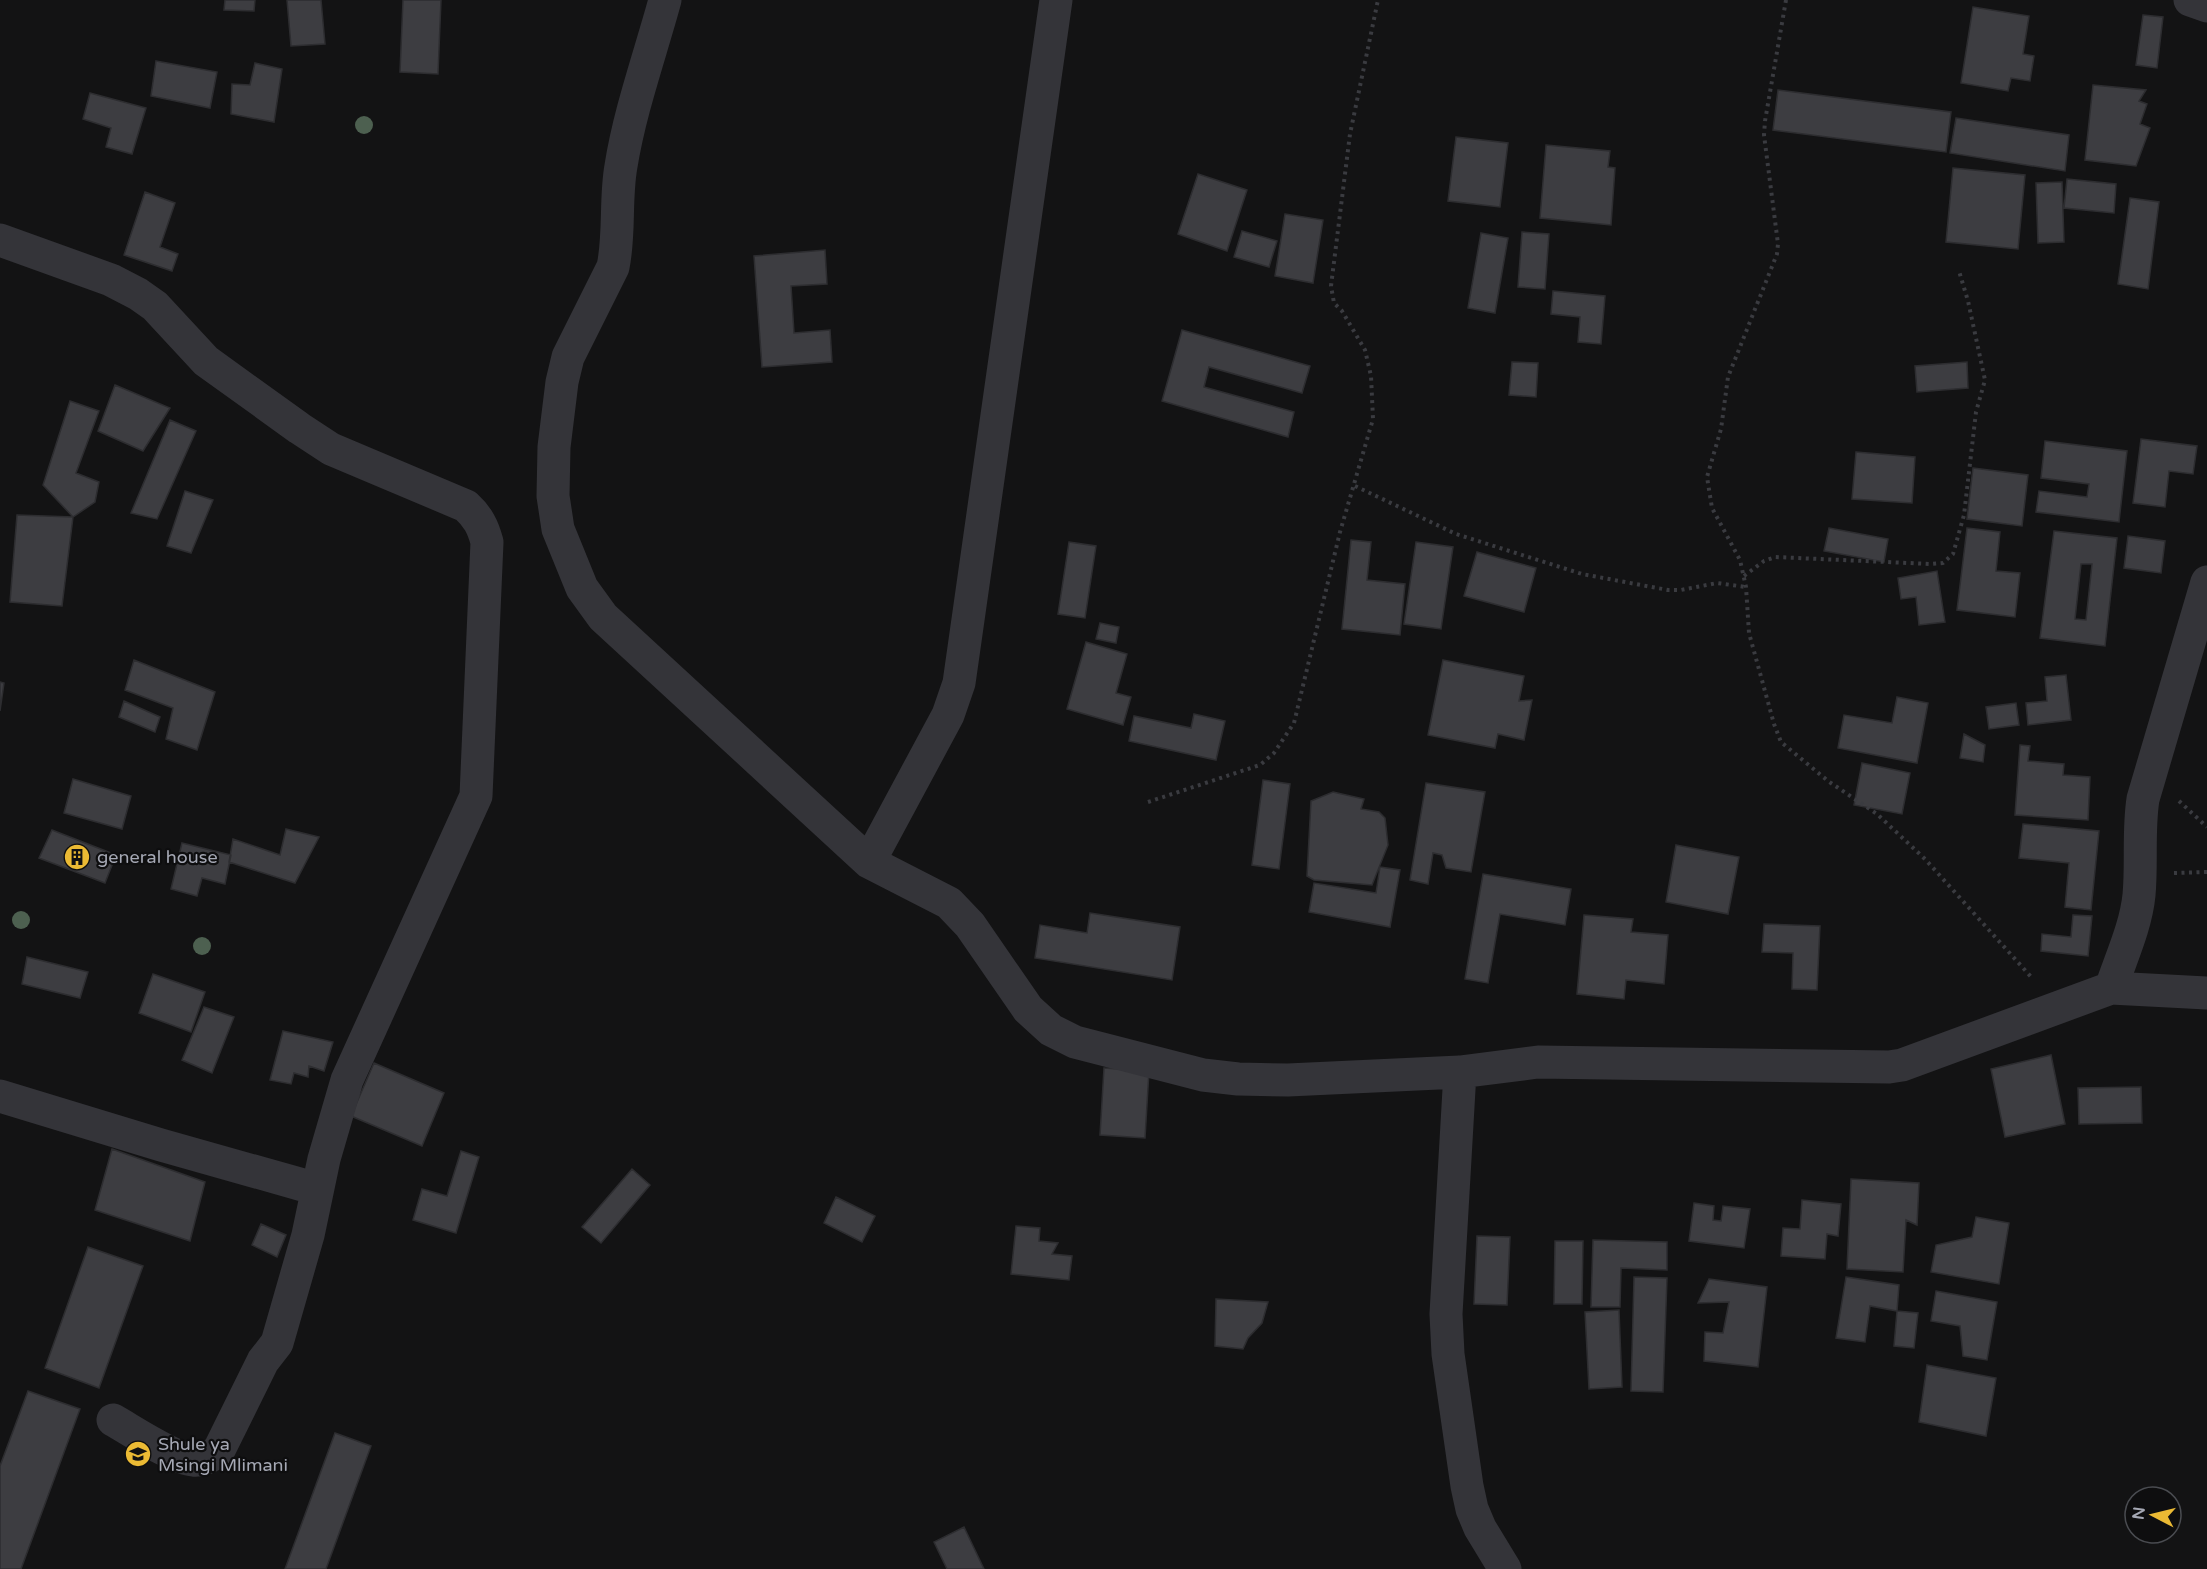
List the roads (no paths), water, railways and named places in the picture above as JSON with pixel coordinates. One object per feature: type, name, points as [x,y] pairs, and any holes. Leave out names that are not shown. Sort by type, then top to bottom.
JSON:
[{"type":"street","points":[[665,0],[620,168],[616,253],[613,267],[568,357],[562,382],[554,457],[553,496],[558,529],[582,588],[603,617],[869,862],[949,903],[970,925],[1028,1010],[1051,1030],[1075,1042],[1203,1075],[1238,1079],[1288,1080],[1460,1072],[1538,1062],[1889,1067],[1902,1065],[2111,988],[2207,993]]},
{"type":"street","points":[[869,862],[948,715],[959,683],[1056,0]]},
{"type":"street","points":[[2190,0],[2207,6]]},
{"type":"street","points":[[0,240],[111,280],[138,294],[155,306],[206,361],[298,428],[331,449],[455,499],[466,506],[475,514],[487,542],[476,796],[347,1080],[317,1189],[308,1235],[277,1343],[263,1361],[219,1450],[207,1458],[196,1461],[187,1460],[113,1420]]},
{"type":"street","points":[[2111,988],[2136,913],[2139,897],[2143,799],[2207,582]]},
{"type":"street","points":[[1460,1072],[1446,1314],[1448,1354],[1472,1509],[1480,1528],[1505,1569]]},
{"type":"street","points":[[0,1096],[317,1189]]},
{"type":"place","name":"general house","points":[[77,857]]},
{"type":"place","name":"Shule ya Msingi Mlimani","points":[[138,1454]]}]
